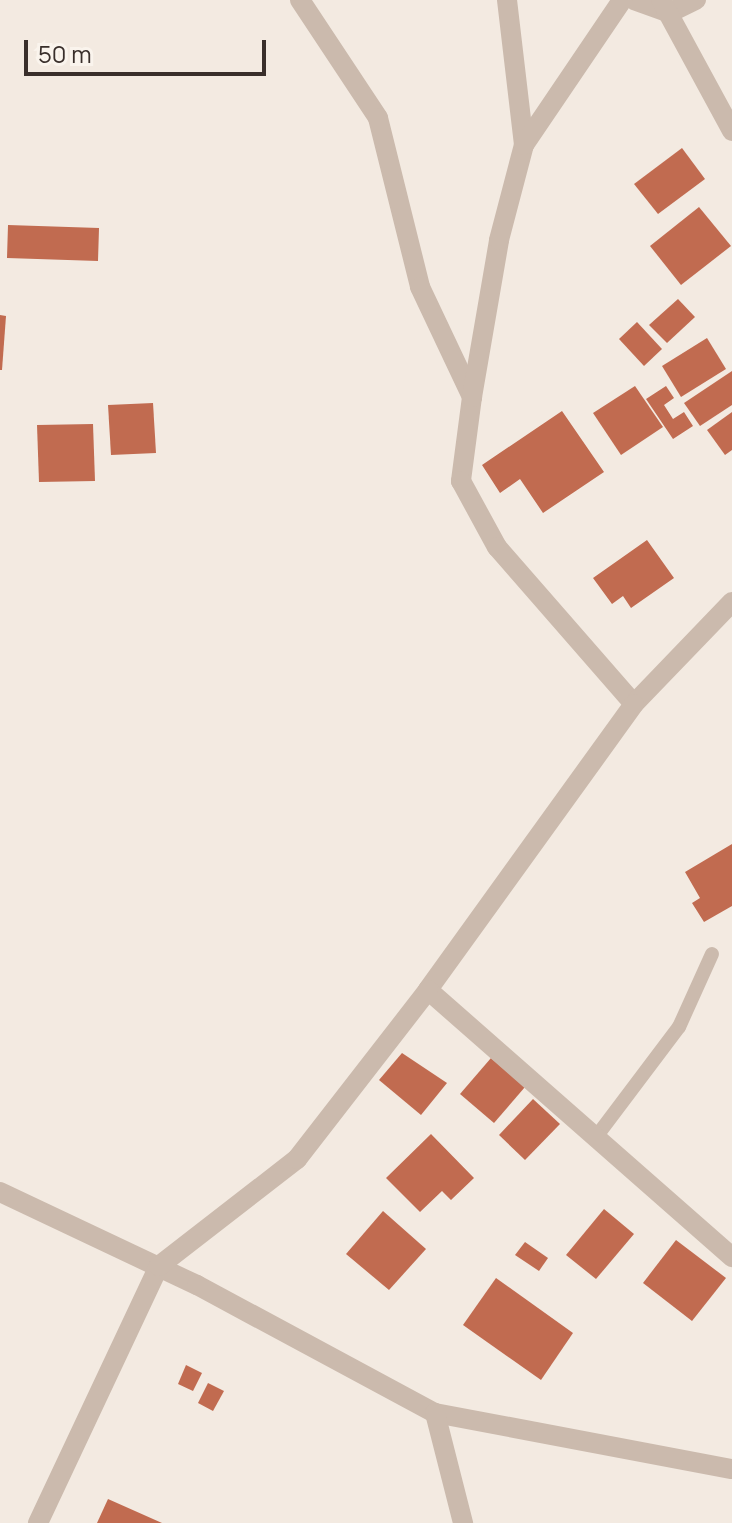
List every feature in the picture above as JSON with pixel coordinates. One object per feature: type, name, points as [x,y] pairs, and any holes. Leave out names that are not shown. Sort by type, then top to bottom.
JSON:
[{"type":"street","points":[[300,0],[378,118],[420,287],[472,397]]},
{"type":"street","points":[[507,0],[524,145]]},
{"type":"street","points":[[622,0],[524,145],[499,240],[461,481],[497,547],[634,704]]},
{"type":"street","points":[[634,0],[665,6],[696,0]]},
{"type":"street","points":[[665,6],[732,131]]},
{"type":"street","points":[[38,1523],[159,1266],[297,1159],[428,990],[634,704],[732,602]]},
{"type":"street","points":[[428,990],[732,1257]]},
{"type":"street","points":[[0,1192],[159,1266],[435,1413],[732,1469]]},
{"type":"street","points":[[435,1413],[463,1523]]},
{"type":"lane","points":[[596,1137],[679,1027],[712,954]]},
{"type":"building","points":[[682,148],[705,179],[658,214],[634,184]]},
{"type":"building","points":[[699,207],[731,246],[681,285],[650,246]]},
{"type":"building","points":[[8,225],[99,228],[98,261],[7,258]]},
{"type":"building","points":[[678,299],[695,317],[667,343],[649,325]]},
{"type":"building","points":[[0,315],[6,316],[2,370],[0,370]]},
{"type":"building","points":[[637,322],[662,349],[644,366],[619,339]]},
{"type":"building","points":[[707,338],[726,369],[681,397],[662,366]]},
{"type":"building","points":[[732,371],[732,405],[700,426],[684,403]]},
{"type":"building","points":[[635,386],[663,427],[621,455],[593,413]]},
{"type":"building","points":[[666,386],[674,398],[664,405],[673,419],[684,412],[693,426],[673,439],[646,399]]},
{"type":"building","points":[[153,403],[156,453],[111,455],[108,405]]},
{"type":"building","points":[[562,411],[604,472],[543,513],[520,479],[500,493],[482,465]]},
{"type":"building","points":[[732,412],[732,450],[725,455],[707,430]]},
{"type":"building","points":[[93,424],[95,481],[39,482],[37,425]]},
{"type":"building","points":[[647,540],[674,578],[631,608],[623,596],[612,604],[593,578]]},
{"type":"building","points":[[732,844],[732,906],[704,922],[692,903],[700,898],[685,872]]},
{"type":"building","points":[[402,1053],[447,1083],[421,1115],[379,1080]]},
{"type":"building","points":[[491,1058],[525,1087],[494,1123],[460,1094]]},
{"type":"building","points":[[533,1099],[560,1124],[525,1160],[499,1135]]},
{"type":"building","points":[[431,1134],[474,1178],[451,1200],[442,1191],[420,1212],[386,1178]]},
{"type":"building","points":[[604,1209],[634,1234],[596,1279],[566,1255]]},
{"type":"building","points":[[383,1211],[426,1249],[389,1290],[346,1254]]},
{"type":"building","points":[[676,1240],[726,1278],[692,1321],[643,1283]]},
{"type":"building","points":[[525,1242],[548,1258],[539,1271],[515,1255]]},
{"type":"building","points":[[496,1278],[573,1333],[541,1380],[463,1325]]},
{"type":"building","points":[[186,1365],[202,1373],[193,1391],[178,1384]]},
{"type":"building","points":[[208,1383],[224,1391],[213,1411],[198,1403]]},
{"type":"building","points":[[108,1499],[162,1523],[97,1523]]}]
